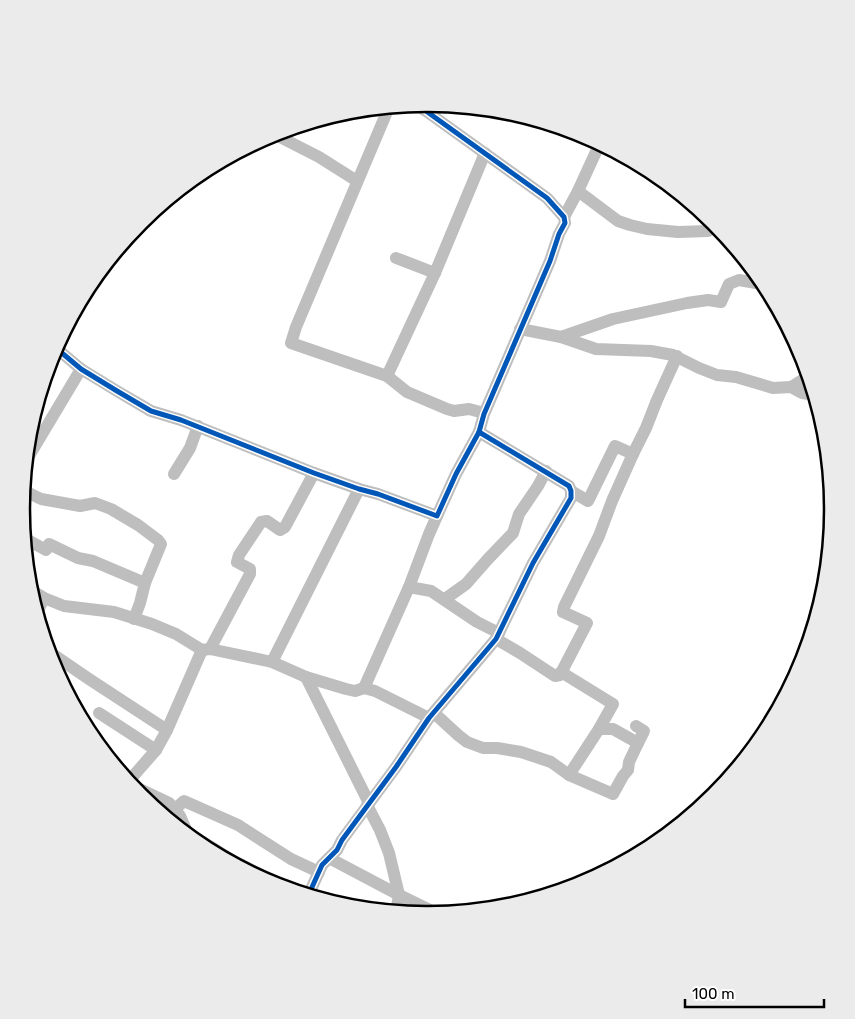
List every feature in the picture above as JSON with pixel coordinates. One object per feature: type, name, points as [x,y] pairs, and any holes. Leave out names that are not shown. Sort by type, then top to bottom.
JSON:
[{"type":"street","points":[[364,688],[409,587],[428,534],[456,474],[479,432],[484,414],[565,223],[564,217],[547,198],[427,112]]},
{"type":"street","points":[[386,114],[291,342],[387,376],[407,392],[435,405],[454,411],[469,409],[484,414]]},
{"type":"street","points":[[284,139],[319,157],[357,181]]},
{"type":"street","points":[[564,217],[597,150]]},
{"type":"street","points":[[387,376],[435,273],[485,153]]},
{"type":"street","points":[[578,191],[618,221],[630,225],[646,229],[678,232],[711,230]]},
{"type":"street","points":[[396,258],[435,273]]},
{"type":"street","points":[[560,337],[613,319],[687,303],[708,300],[721,302],[729,284],[738,280],[753,283]]},
{"type":"street","points":[[520,329],[560,337],[596,349],[651,351],[677,356],[717,375],[736,377],[774,388],[791,387],[803,380]]},
{"type":"street","points":[[62,353],[81,369],[150,411],[198,426],[314,473],[437,516]]},
{"type":"street","points":[[409,587],[432,591],[554,676],[560,675],[587,623],[563,612],[564,607],[599,536],[612,501],[677,356]]},
{"type":"street","points":[[36,444],[81,369]]},
{"type":"street","points":[[791,387],[807,394]]},
{"type":"street","points":[[174,474],[190,448],[198,426]]},
{"type":"street","points":[[479,432],[546,471],[588,501],[615,446],[633,454]]},
{"type":"street","points":[[444,599],[466,584],[513,533],[519,514],[546,471]]},
{"type":"street","points":[[133,776],[156,750],[206,649],[246,583],[250,569],[237,562],[239,555],[261,522],[267,521],[280,530],[285,527],[314,473]]},
{"type":"street","points":[[272,662],[359,489]]},
{"type":"street","points":[[311,889],[322,865],[337,850],[342,840],[396,767],[431,715],[498,636],[533,564],[571,498],[572,491]]},
{"type":"street","points":[[31,494],[41,499],[80,506],[95,502],[138,525],[158,540],[161,544],[145,583],[134,619]]},
{"type":"street","points":[[32,542],[46,550],[50,544],[78,558],[93,561],[145,583]]},
{"type":"street","points":[[40,596],[64,606],[114,612],[152,624],[206,649],[272,662],[306,677],[346,690],[355,691],[364,688],[375,691],[431,715],[468,742],[483,748],[521,752],[551,762],[569,775],[613,794],[628,770],[629,762],[644,731],[636,726]]},
{"type":"street","points":[[42,602],[44,598]]},
{"type":"street","points":[[59,658],[167,730]]},
{"type":"street","points":[[562,672],[613,704],[569,775]]},
{"type":"street","points":[[306,677],[380,830],[389,853],[399,895],[397,906]]},
{"type":"street","points":[[99,713],[156,750]]},
{"type":"street","points":[[599,729],[613,729],[638,742]]},
{"type":"street","points":[[149,793],[170,803],[172,814]]},
{"type":"street","points":[[172,814],[184,801],[238,825],[291,859],[319,872]]},
{"type":"street","points":[[173,814],[180,816],[183,822]]},
{"type":"street","points":[[329,858],[425,907]]},
{"type":"cycle path","points":[[62,353],[81,369],[151,411],[181,420],[314,473],[437,516],[456,474],[479,432],[484,414],[565,223],[564,217],[547,198],[427,112]]},
{"type":"cycle path","points":[[311,889],[322,865],[337,850],[342,840],[396,767],[429,718],[496,639],[533,563],[571,498],[569,486],[479,432]]}]
